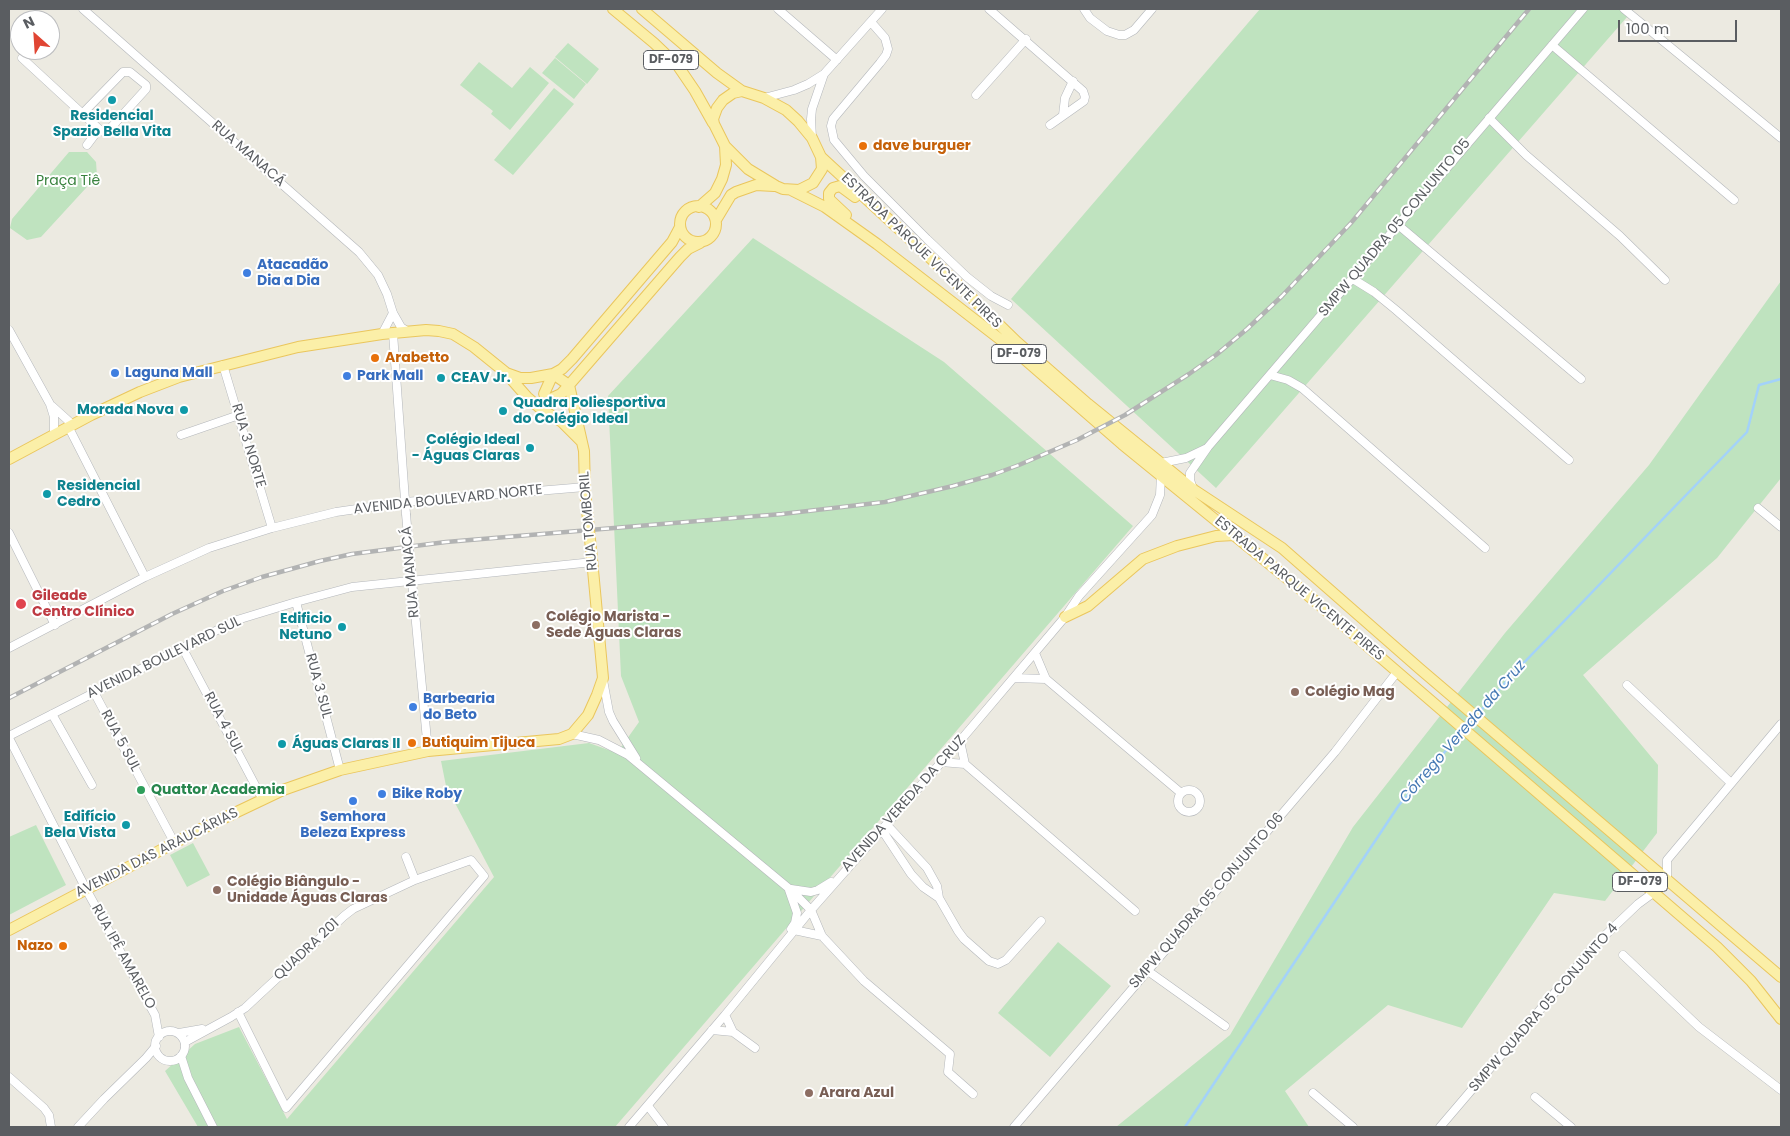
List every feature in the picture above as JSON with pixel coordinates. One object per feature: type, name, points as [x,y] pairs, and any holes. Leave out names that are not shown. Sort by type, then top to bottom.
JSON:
[{"type":"main road","name":"DF-079","points":[[613,9],[678,66],[695,91],[725,146],[748,170],[776,186],[791,190]]},
{"type":"main road","name":"DF-079","points":[[642,9],[717,73],[742,91],[764,98],[786,110],[812,138],[821,157]]},
{"type":"main road","points":[[714,124],[713,119],[717,108],[723,100],[733,93],[742,91]]},
{"type":"main road","points":[[699,206],[710,210],[716,220],[716,230],[713,235],[688,249],[569,385],[553,399],[547,399],[544,394],[553,374],[572,359],[672,242],[685,212],[699,206],[715,193],[726,165],[725,146]]},
{"type":"main road","points":[[791,190],[800,190],[813,183],[822,169],[821,157]]},
{"type":"main road","name":"ESTRADA PARQUE VICENTE PIRES","points":[[821,157],[939,266],[1017,342],[1088,404],[1194,490],[1282,548],[1781,977]]},
{"type":"main road","points":[[716,220],[731,195],[736,192],[756,185],[776,186]]},
{"type":"main road","points":[[877,244],[861,226],[829,200],[829,193],[833,188],[840,186],[847,189],[887,225],[896,232],[903,234]]},
{"type":"main road","name":"ESTRADA PARQUE VICENTE PIRES","points":[[791,190],[826,207],[1014,350],[1086,414],[1315,601],[1730,960],[1751,981],[1781,1019]]},
{"type":"main road","points":[[680,227],[684,236],[691,241],[700,242]]},
{"type":"main road","points":[[9,458],[70,425],[140,392],[179,377],[298,347],[388,333],[426,330],[453,334],[474,347],[504,372],[527,397],[541,409],[562,422],[582,442]]},
{"type":"main road","points":[[504,372],[520,378],[553,374],[569,385]]},
{"type":"main road","name":"RUA TOMBORIL","points":[[569,385],[584,458],[585,489],[602,678],[588,715],[572,734]]},
{"type":"main road","points":[[1065,618],[1088,606],[1143,559],[1177,546],[1216,536],[1234,535]]},
{"type":"main road","name":"AVENIDA DAS ARAUCÁRIAS","points":[[9,930],[174,842],[283,790],[340,770],[428,751],[559,739],[572,734]]},
{"type":"street","name":"RUA MANACÁ","points":[[83,9],[360,252],[378,275],[393,313],[407,332]]},
{"type":"street","points":[[778,9],[837,60]]},
{"type":"street","points":[[764,98],[794,90],[824,74],[882,9]]},
{"type":"street","points":[[990,9],[1083,91],[1086,97],[1084,102],[1050,125]]},
{"type":"street","points":[[1084,9],[1090,18],[1107,32],[1118,35],[1125,35],[1134,30],[1152,9]]},
{"type":"street","name":"SMPW QUADRA 05 CONJUNTO 05","points":[[1194,490],[1190,480],[1190,473],[1208,448],[1353,279],[1397,224],[1583,9]]},
{"type":"street","points":[[1624,9],[1781,138]]},
{"type":"street","points":[[871,22],[885,38],[888,48],[880,63],[833,119],[830,126],[834,140],[864,176],[920,233],[967,277],[992,296],[1008,305]]},
{"type":"street","points":[[976,95],[1026,40]]},
{"type":"street","points":[[1552,45],[1734,200]]},
{"type":"street","points":[[24,60],[103,132],[106,132],[146,89],[146,85],[130,72],[123,72],[83,113]]},
{"type":"street","points":[[812,138],[812,109],[824,74]]},
{"type":"street","points":[[1063,115],[1065,98],[1073,81]]},
{"type":"street","points":[[1489,118],[1526,156],[1620,236],[1665,280]]},
{"type":"street","points":[[88,145],[99,129]]},
{"type":"street","points":[[1397,224],[1581,379]]},
{"type":"street","points":[[1353,279],[1374,292],[1396,310],[1569,460]]},
{"type":"street","points":[[388,333],[393,313]]},
{"type":"street","points":[[9,330],[50,404],[54,417],[54,434]]},
{"type":"street","name":"RUA MANACÁ","points":[[388,333],[428,751]]},
{"type":"street","name":"RUA 3 NORTE","points":[[223,365],[272,528]]},
{"type":"street","points":[[1270,375],[1288,380],[1302,388],[1486,548]]},
{"type":"street","points":[[50,404],[70,425],[145,577]]},
{"type":"street","points":[[181,435],[239,415]]},
{"type":"street","name":"SMPW QUADRA 05 CONJUNTO 05","points":[[1161,463],[1186,458],[1208,448]]},
{"type":"street","name":"AVENIDA VEREDA DA CRUZ","points":[[629,1127],[725,1015],[811,910],[960,741],[1065,618],[1079,596],[1152,515],[1160,495],[1160,474]]},
{"type":"street","name":"AVENIDA BOULEVARD NORTE","points":[[9,648],[145,577],[209,548],[272,528],[336,512],[405,502],[585,489]]},
{"type":"street","points":[[1758,508],[1781,527]]},
{"type":"street","points":[[9,533],[55,624]]},
{"type":"street","name":"AVENIDA BOULEVARD SUL","points":[[9,737],[237,620],[296,602],[352,587],[592,560]]},
{"type":"street","name":"RUA 3 SUL","points":[[296,602],[340,770]]},
{"type":"street","name":"RUA 4 SUL","points":[[182,647],[263,800]]},
{"type":"street","points":[[1035,653],[1046,679],[1181,793]]},
{"type":"street","name":"SMPW QUADRA 05 CONJUNTO 06","points":[[1014,1127],[1335,752],[1397,672]]},
{"type":"street","name":"RUA TOMBORIL","points":[[602,678],[613,721],[642,765]]},
{"type":"street","points":[[1014,678],[1046,679]]},
{"type":"street","points":[[1627,684],[1731,783]]},
{"type":"street","name":"RUA 5 SUL","points":[[94,692],[174,842]]},
{"type":"street","points":[[52,714],[92,785]]},
{"type":"street","points":[[1667,880],[1667,860],[1781,724]]},
{"type":"street","name":"RUA TOMBORIL","points":[[572,734],[608,744],[642,765],[789,888],[811,910]]},
{"type":"street","name":"RUA IPÊ AMARELO","points":[[9,737],[86,889],[155,1016],[159,1036]]},
{"type":"street","points":[[960,741],[964,764]]},
{"type":"street","points":[[941,762],[964,764],[1135,911]]},
{"type":"street","points":[[1187,790],[1197,792],[1200,798],[1200,810],[1192,812],[1182,809],[1178,800],[1181,793],[1187,790]]},
{"type":"street","points":[[884,828],[911,874],[923,887],[939,898]]},
{"type":"street","points":[[884,828],[927,868],[937,886],[939,898],[964,939],[994,964],[1002,963],[1006,960],[1041,921]]},
{"type":"street","points":[[406,857],[415,880]]},
{"type":"street","name":"QUADRA 201","points":[[185,1042],[238,1012],[254,1000],[353,909],[415,880],[471,860],[484,876],[286,1108],[238,1012]]},
{"type":"street","points":[[789,888],[802,892],[818,890],[846,870]]},
{"type":"street","points":[[770,960],[795,923],[795,907],[789,888]]},
{"type":"street","name":"SMPW QUADRA 05 CONJUNTO 4","points":[[1440,1127],[1597,943],[1638,904],[1653,893]]},
{"type":"street","points":[[811,910],[822,936],[864,981],[950,1054],[948,1072],[973,1094]]},
{"type":"street","points":[[794,930],[822,936]]},
{"type":"street","points":[[1623,955],[1699,1027],[1781,1090]]},
{"type":"street","points":[[1148,971],[1225,1026]]},
{"type":"street","points":[[725,1015],[733,1032],[755,1048]]},
{"type":"street","name":"RUA IPÊ AMARELO","points":[[155,1016],[175,1032]]},
{"type":"street","name":"QUADRA 201","points":[[175,1032],[209,1028]]},
{"type":"street","points":[[712,1030],[733,1032]]},
{"type":"street","points":[[78,1127],[146,1058],[156,1046],[159,1036],[163,1033],[175,1032],[185,1042],[185,1049],[181,1056],[173,1060],[159,1055],[156,1046]]},
{"type":"street","points":[[146,1058],[159,1055]]},
{"type":"street","points":[[181,1056],[188,1078],[213,1127]]},
{"type":"street","points":[[173,1060],[188,1078]]},
{"type":"street","points":[[9,1077],[44,1108],[49,1116],[51,1127]]},
{"type":"street","points":[[1313,1093],[1353,1127]]},
{"type":"street","points":[[1535,1097],[1571,1127]]},
{"type":"street","points":[[648,1106],[664,1127]]},
{"type":"green space","points":[[1260,9],[1634,9],[1216,488],[1011,299]]},
{"type":"green space","points":[[568,43],[599,69],[587,84],[555,57]]},
{"type":"green space","points":[[555,58],[586,84],[574,99],[542,73]]},
{"type":"green space","points":[[479,62],[512,88],[530,67],[549,83],[510,130],[491,114],[493,111],[460,85]]},
{"type":"green space","points":[[554,88],[574,104],[513,175],[494,160]]},
{"type":"green space","name":"Praça Tiê","points":[[69,152],[87,152],[96,162],[97,176],[41,237],[27,240],[10,228],[12,219]]},
{"type":"green space","points":[[753,238],[944,362],[1133,526],[615,1127],[198,1127],[165,1071],[195,1044],[239,1027],[287,1119],[494,877],[446,786],[441,761],[589,743],[617,753],[639,722],[621,676],[608,396]]},
{"type":"green space","points":[[1781,281],[1781,478],[1717,558],[1583,675],[1658,765],[1657,833],[1605,901],[1554,893],[1462,1028],[1388,1005],[1285,1091],[1309,1127],[1116,1127],[1230,1035],[1353,827],[1505,633],[1649,465]]},
{"type":"green space","points":[[36,825],[66,885],[9,915],[9,837]]},
{"type":"green space","points":[[193,843],[210,875],[187,887],[170,855]]},
{"type":"green space","points":[[1058,942],[1111,986],[1050,1057],[998,1013]]},
{"type":"waterway","name":"Córrego Vereda da Cruz","points":[[1477,715],[1511,676],[1747,432],[1759,385],[1781,379]]},
{"type":"waterway","name":"Córrego Vereda da Cruz","points":[[1466,728],[1474,719]]},
{"type":"waterway","name":"Córrego Vereda da Cruz","points":[[1185,1127],[1399,805],[1462,732]]},
{"type":"railway","points":[[9,698],[172,614],[223,591],[262,577],[320,561],[352,554],[446,542],[782,514],[885,502],[992,475],[1077,440],[1125,415],[1189,374],[1216,355],[1282,296],[1351,223],[1529,9]]},
{"type":"place","name":"Residencial Spazio Bella Vita","points":[[112,100]]},
{"type":"place","name":"dave burguer","points":[[863,146]]},
{"type":"place","name":"Atacadão Dia a Dia","points":[[247,273]]},
{"type":"place","name":"Arabetto","points":[[375,358]]},
{"type":"place","name":"Laguna Mall","points":[[115,373]]},
{"type":"place","name":"Park Mall","points":[[347,376]]},
{"type":"place","name":"CEAV Jr.","points":[[441,378]]},
{"type":"place","name":"Morada Nova","points":[[184,410]]},
{"type":"place","name":"Quadra Poliesportiva do Colégio Ideal","points":[[503,411]]},
{"type":"place","name":"Colégio Ideal - Águas Claras","points":[[530,448]]},
{"type":"place","name":"Residencial Cedro","points":[[47,494]]},
{"type":"place","name":"Gileade Centro Clínico","points":[[21,604]]},
{"type":"place","name":"Colégio Marista - Sede Águas Claras","points":[[536,625]]},
{"type":"place","name":"Edificio Netuno","points":[[342,627]]},
{"type":"place","name":"Colégio Mag","points":[[1295,692]]},
{"type":"place","name":"Barbearia do Beto","points":[[413,707]]},
{"type":"place","name":"Butiquim Tijuca","points":[[412,743]]},
{"type":"place","name":"Águas Claras II","points":[[282,744]]},
{"type":"place","name":"Quattor Academia","points":[[141,790]]},
{"type":"place","name":"Bike Roby","points":[[382,794]]},
{"type":"place","name":"Semhora Beleza Express","points":[[353,801]]},
{"type":"place","name":"Edifício Bela Vista","points":[[126,825]]},
{"type":"place","name":"Colégio Biângulo - Unidade Águas Claras","points":[[217,890]]},
{"type":"place","name":"Nazo","points":[[63,946]]},
{"type":"place","name":"Arara Azul","points":[[809,1093]]}]
